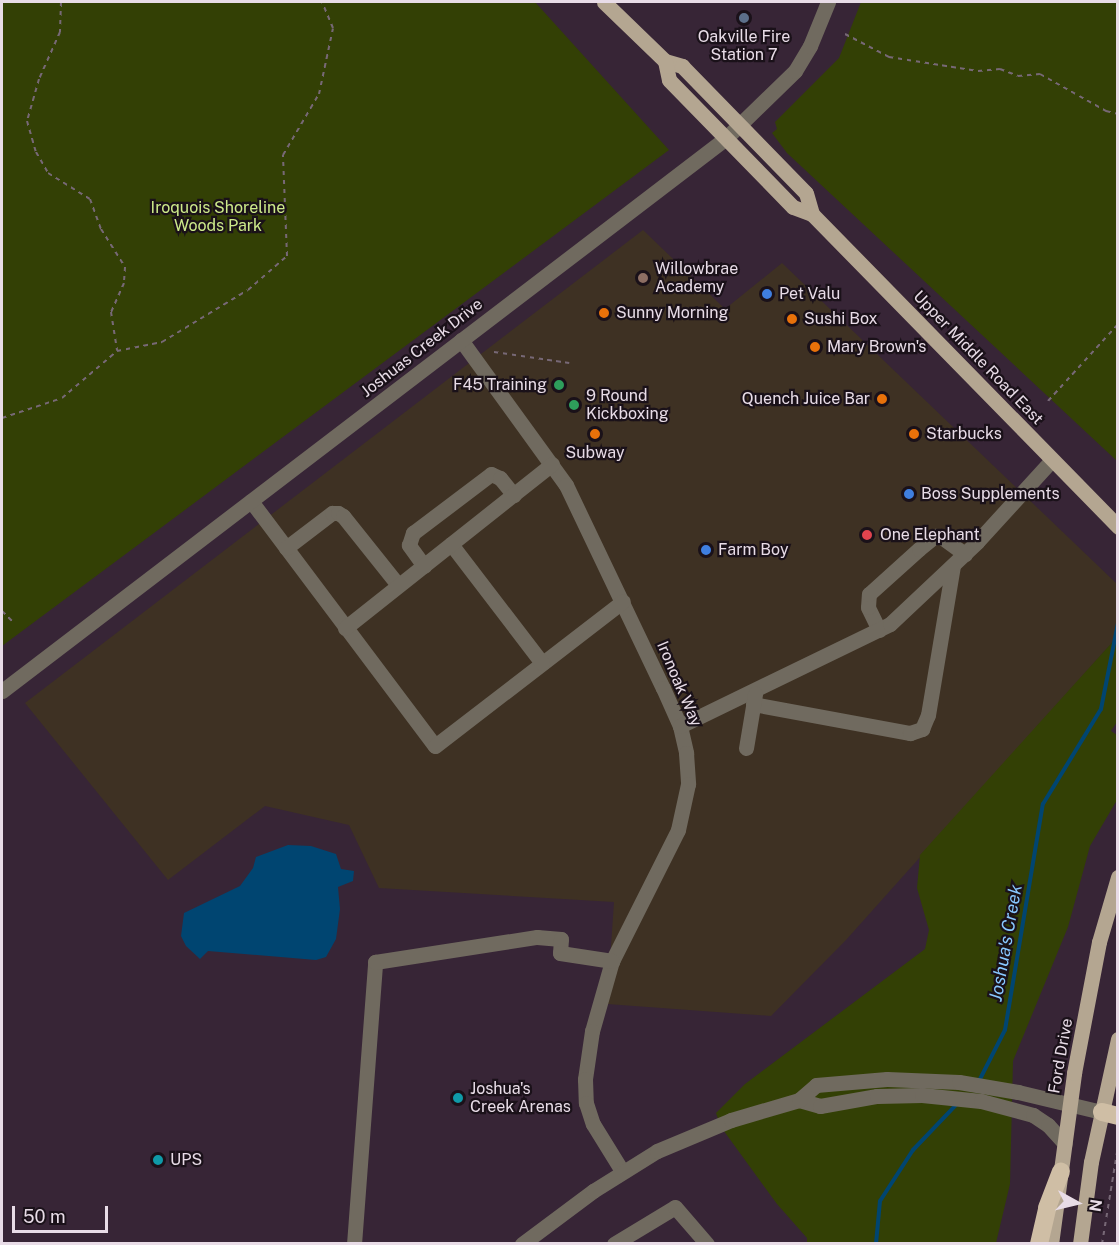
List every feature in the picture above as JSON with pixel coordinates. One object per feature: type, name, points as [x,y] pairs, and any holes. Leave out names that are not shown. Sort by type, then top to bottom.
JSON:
[{"type":"highway","points":[[1039,1244],[1047,1208],[1061,1172]]},
{"type":"main road","name":"Upper Middle Road East","points":[[604,2],[665,61],[682,66],[740,125],[806,193],[812,214]]},
{"type":"main road","name":"Upper Middle Road East","points":[[665,61],[669,80],[793,207],[812,214],[1118,527]]},
{"type":"main road","name":"Ford Drive","points":[[1051,1244],[1070,1104],[1099,942],[1118,877]]},
{"type":"main road","points":[[1080,1244],[1091,1162],[1110,1114],[1118,1039]]},
{"type":"street","name":"Joshuas Creek Drive","points":[[2,691],[726,138],[795,71],[810,46],[828,2]]},
{"type":"street","name":"Ironoak Way","points":[[461,340],[552,464],[580,512],[680,726],[687,771],[683,814],[672,846],[612,961],[592,1031],[585,1079],[586,1103],[593,1124],[622,1171]]},
{"type":"street","points":[[680,726],[879,630],[907,610],[965,554],[1052,460]]},
{"type":"street","points":[[345,628],[552,464]]},
{"type":"street","points":[[424,566],[409,544],[413,533],[491,474],[500,478],[514,495]]},
{"type":"street","points":[[251,501],[435,746],[623,601]]},
{"type":"street","points":[[285,548],[332,513],[338,513],[343,516],[398,585]]},
{"type":"street","points":[[879,630],[868,607],[869,594],[919,549],[935,536],[940,536],[965,554]]},
{"type":"street","points":[[451,544],[542,663]]},
{"type":"street","points":[[753,704],[910,733],[922,729],[928,715],[953,565]]},
{"type":"street","points":[[746,748],[756,688]]},
{"type":"street","points":[[354,1244],[375,962],[537,937],[561,939],[560,953],[612,961]]},
{"type":"street","points":[[522,1244],[622,1171],[686,1137],[731,1120],[799,1100],[816,1085],[887,1079],[925,1079],[993,1087],[1110,1114]]},
{"type":"street","points":[[799,1100],[820,1106],[877,1096],[922,1095],[981,1101],[1025,1112],[1046,1124],[1065,1144]]},
{"type":"street","points":[[614,1244],[675,1207],[707,1244]]},
{"type":"path","points":[[61,2],[60,32],[39,79],[27,121],[36,152],[48,173],[90,199],[101,229],[125,267],[124,283],[111,312],[117,351]]},
{"type":"path","points":[[2,418],[62,398],[117,351],[162,342],[248,290],[288,256],[283,155],[319,94],[333,28],[321,2]]},
{"type":"path","points":[[845,34],[889,57],[978,71],[1000,69],[1018,76],[1040,74],[1106,111],[1118,114]]},
{"type":"path","points":[[1048,401],[1118,324]]},
{"type":"path","points":[[494,352],[569,363]]},
{"type":"path","points":[[2,611],[13,622]]},
{"type":"path","points":[[1102,1244],[1118,1146]]},
{"type":"shaded area","points":[[643,230],[725,309],[782,263],[1117,584],[1117,637],[846,940],[771,1016],[607,1004],[614,902],[379,888],[349,825],[265,806],[168,880],[25,703]]},
{"type":"green space","name":"Iroquois Shoreline Woods Park","points":[[2,2],[535,2],[669,150],[2,646]]},
{"type":"green space","points":[[861,2],[1117,2],[1117,461],[787,153],[772,133],[777,129],[775,122],[839,58]]},
{"type":"green space","points":[[1117,637],[1117,722],[1111,731],[1117,735],[1117,800],[1090,846],[1068,927],[1013,1061],[1010,1184],[996,1243],[807,1243],[807,1238],[777,1204],[721,1127],[716,1113],[745,1084],[925,949],[929,930],[917,888],[920,855]]},
{"type":"water","points":[[288,845],[311,846],[336,854],[341,869],[354,871],[353,881],[338,887],[340,909],[336,939],[326,957],[316,960],[208,951],[200,959],[186,946],[181,936],[184,913],[240,886],[253,868],[256,857]]},
{"type":"waterway","name":"Joshua's Creek","points":[[979,1081],[1005,1030],[1043,804],[1101,709],[1118,623]]},
{"type":"waterway","name":"Joshua's Creek","points":[[876,1244],[880,1201],[913,1150],[957,1104]]},
{"type":"place","name":"Oakville Fire Station 7","points":[[744,18]]},
{"type":"place","name":"Willowbrae Academy","points":[[643,278]]},
{"type":"place","name":"Pet Valu","points":[[767,294]]},
{"type":"place","name":"Sunny Morning","points":[[604,313]]},
{"type":"place","name":"Sushi Box","points":[[792,319]]},
{"type":"place","name":"Mary Brown's","points":[[815,347]]},
{"type":"place","name":"F45 Training","points":[[559,385]]},
{"type":"place","name":"Quench Juice Bar","points":[[882,399]]},
{"type":"place","name":"9 Round Kickboxing","points":[[574,405]]},
{"type":"place","name":"Subway","points":[[595,434]]},
{"type":"place","name":"Starbucks","points":[[914,434]]},
{"type":"place","name":"Boss Supplements","points":[[909,494]]},
{"type":"place","name":"One Elephant","points":[[867,535]]},
{"type":"place","name":"Farm Boy","points":[[706,550]]},
{"type":"place","name":"Joshua's Creek Arenas","points":[[458,1098]]},
{"type":"place","name":"UPS","points":[[158,1160]]}]
